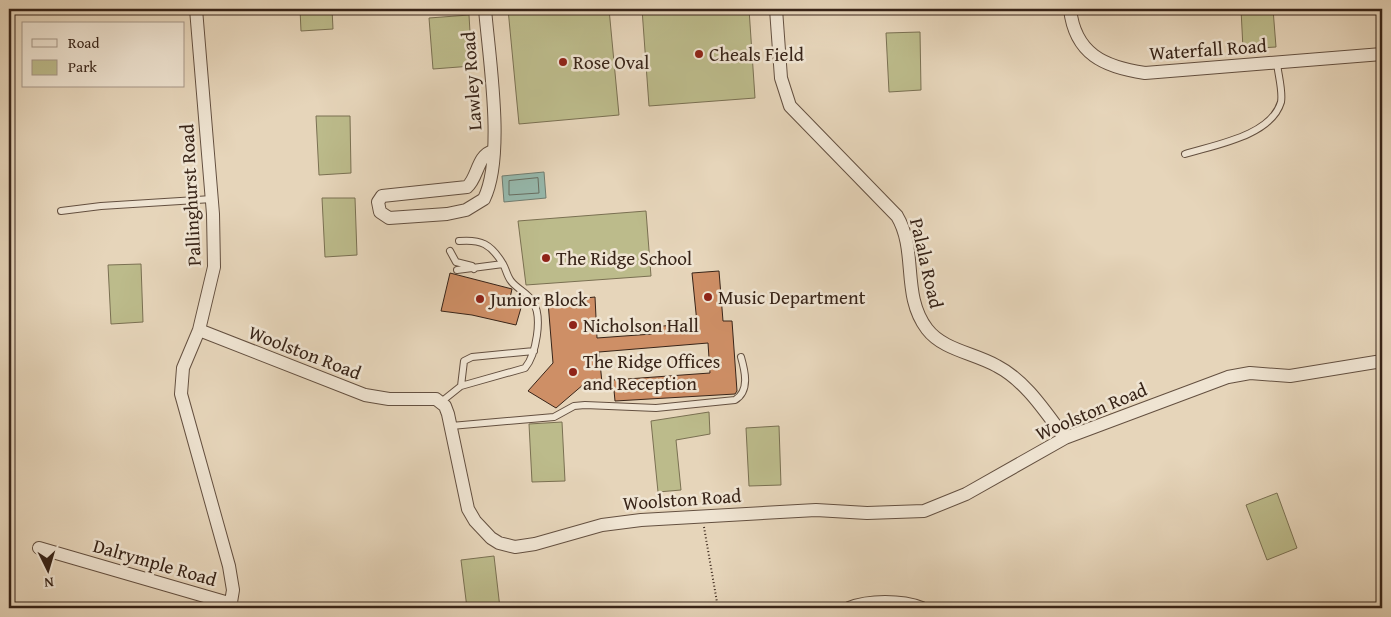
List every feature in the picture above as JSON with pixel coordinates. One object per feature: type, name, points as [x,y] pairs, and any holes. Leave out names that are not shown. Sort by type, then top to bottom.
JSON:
[{"type":"street","name":"Pallinghurst Road","points":[[196,9],[212,199],[214,267],[198,330],[183,368],[180,394],[229,566],[232,580],[231,606]]},
{"type":"street","name":"Lawley Road","points":[[485,9],[495,131],[493,151],[486,194],[475,206],[447,214],[389,218],[380,212],[378,202],[382,196],[467,187],[475,178],[484,158],[493,151]]},
{"type":"street","name":"Palala Road","points":[[776,9],[781,78],[786,97],[800,118],[897,216],[905,237],[913,302],[917,314],[927,330],[940,342],[989,362],[1013,376],[1064,438]]},
{"type":"street","name":"Waterfall Road","points":[[1070,9],[1071,20],[1085,48],[1107,64],[1121,70],[1145,73],[1382,54]]},
{"type":"street","name":"Woolston Road","points":[[198,330],[365,395],[388,400],[430,398],[441,402],[448,414],[468,508],[482,529],[499,543],[508,546],[525,546],[602,525],[702,515],[816,510],[868,513],[924,511],[966,494],[1064,438],[1228,378],[1256,373],[1290,376],[1382,361]]},
{"type":"street","name":"Dalrymple Road","points":[[39,548],[231,606]]},
{"type":"street","points":[[849,608],[878,603],[914,605],[922,608]]},
{"type":"lane","points":[[1185,154],[1247,135],[1271,120],[1281,101],[1277,63]]},
{"type":"lane","points":[[61,211],[101,206],[212,199]]},
{"type":"lane","points":[[441,402],[462,386],[525,368],[531,361],[537,340],[535,306],[532,300],[510,281],[503,264],[481,240],[459,241]]},
{"type":"lane","points":[[450,252],[456,262],[472,266],[474,270]]},
{"type":"lane","points":[[457,270],[474,270],[503,264]]},
{"type":"lane","points":[[462,386],[464,361],[472,357],[534,351]]},
{"type":"lane","points":[[451,426],[554,418],[574,406],[656,408],[734,400],[741,395],[745,383],[741,357]]},
{"type":"path","points":[[702,515],[718,608]]},
{"type":"green space","points":[[300,9],[332,9],[333,29],[301,31]]},
{"type":"green space","name":"Rose Oval","points":[[508,9],[609,9],[619,115],[519,124]]},
{"type":"green space","name":"Cheals Field","points":[[642,9],[749,9],[755,98],[649,106]]},
{"type":"green space","points":[[1241,9],[1273,9],[1276,47],[1243,49]]},
{"type":"green space","points":[[469,15],[472,66],[433,69],[429,18]]},
{"type":"green space","points":[[920,32],[921,90],[889,92],[886,33]]},
{"type":"green space","points":[[316,116],[350,116],[351,173],[319,175]]},
{"type":"green space","points":[[322,198],[355,198],[357,255],[325,257]]},
{"type":"green space","points":[[646,211],[651,276],[526,285],[518,221]]},
{"type":"green space","points":[[141,264],[143,322],[111,324],[108,265]]},
{"type":"green space","points":[[709,412],[710,434],[676,440],[681,490],[658,492],[651,421]]},
{"type":"green space","points":[[562,422],[565,481],[532,482],[529,424]]},
{"type":"green space","points":[[779,426],[781,485],[749,486],[746,428]]},
{"type":"green space","points":[[1277,493],[1297,548],[1267,560],[1246,505]]},
{"type":"green space","points":[[494,556],[500,608],[467,608],[461,560]]},
{"type":"water","points":[[544,172],[546,198],[504,202],[502,176]]},
{"type":"building","points":[[719,271],[723,321],[732,321],[737,391],[735,394],[615,401],[613,380],[710,373],[708,343],[599,352],[602,383],[584,384],[556,408],[528,391],[553,363],[548,302],[595,297],[597,338],[652,334],[652,327],[697,323],[692,273]]},
{"type":"building","name":"Junior Block","points":[[450,273],[512,289],[510,298],[523,301],[516,325],[472,315],[441,311]]},
{"type":"place","name":"Cheals Field","points":[[699,54]]},
{"type":"place","name":"Rose Oval","points":[[563,62]]},
{"type":"place","name":"The Ridge School","points":[[546,258]]},
{"type":"place","name":"Music Department","points":[[708,297]]},
{"type":"place","name":"Junior Block","points":[[480,299]]},
{"type":"place","name":"Nicholson Hall","points":[[573,325]]},
{"type":"place","name":"The Ridge Offices and Reception","points":[[573,372]]}]
